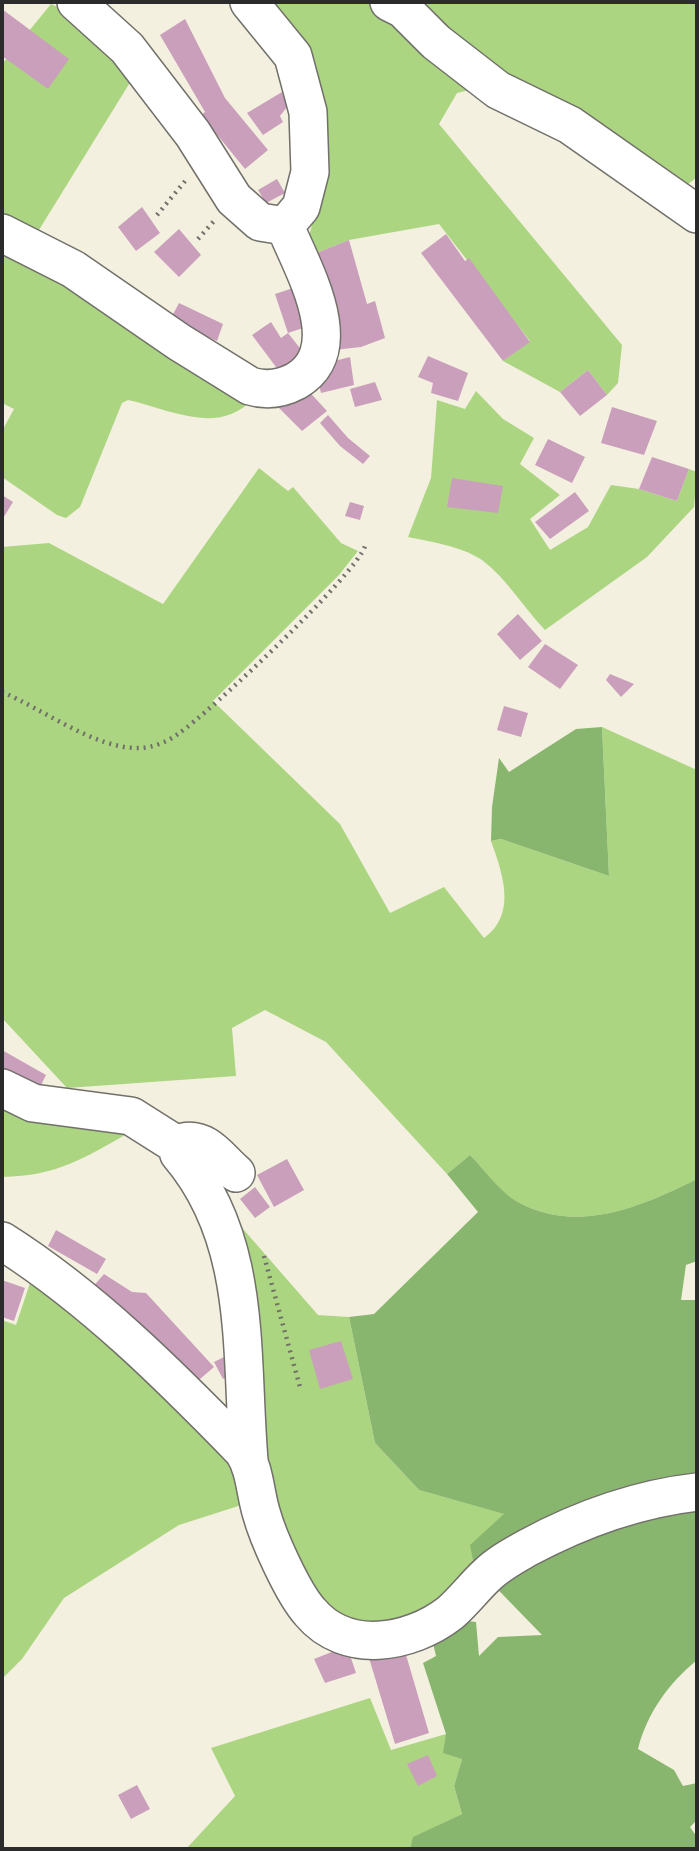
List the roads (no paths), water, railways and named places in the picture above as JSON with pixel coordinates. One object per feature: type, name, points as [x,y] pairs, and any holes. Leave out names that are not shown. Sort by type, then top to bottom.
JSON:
[{"type":"street","points":[[76,2],[127,48],[206,155],[234,199],[260,222],[285,226]]},
{"type":"street","points":[[249,2],[293,56],[309,112],[310,172],[301,207],[285,226]]},
{"type":"street","points":[[389,2],[403,9],[436,42],[498,90],[570,125],[697,214]]},
{"type":"street","points":[[2,233],[73,269],[179,342],[250,386],[262,390],[280,388],[307,374],[321,351],[324,329],[285,226]]},
{"type":"street","points":[[2,1088],[33,1103],[131,1116],[180,1147]]},
{"type":"street","points":[[236,1173],[204,1144],[190,1140],[180,1147],[179,1154],[198,1176],[217,1214],[237,1281],[243,1329],[249,1460],[262,1517],[306,1608],[325,1626],[346,1637],[362,1640],[399,1638],[432,1625],[451,1612],[489,1573],[550,1536],[634,1502],[697,1492]]},
{"type":"street","points":[[2,1241],[37,1263],[122,1334],[210,1417],[249,1460]]}]
